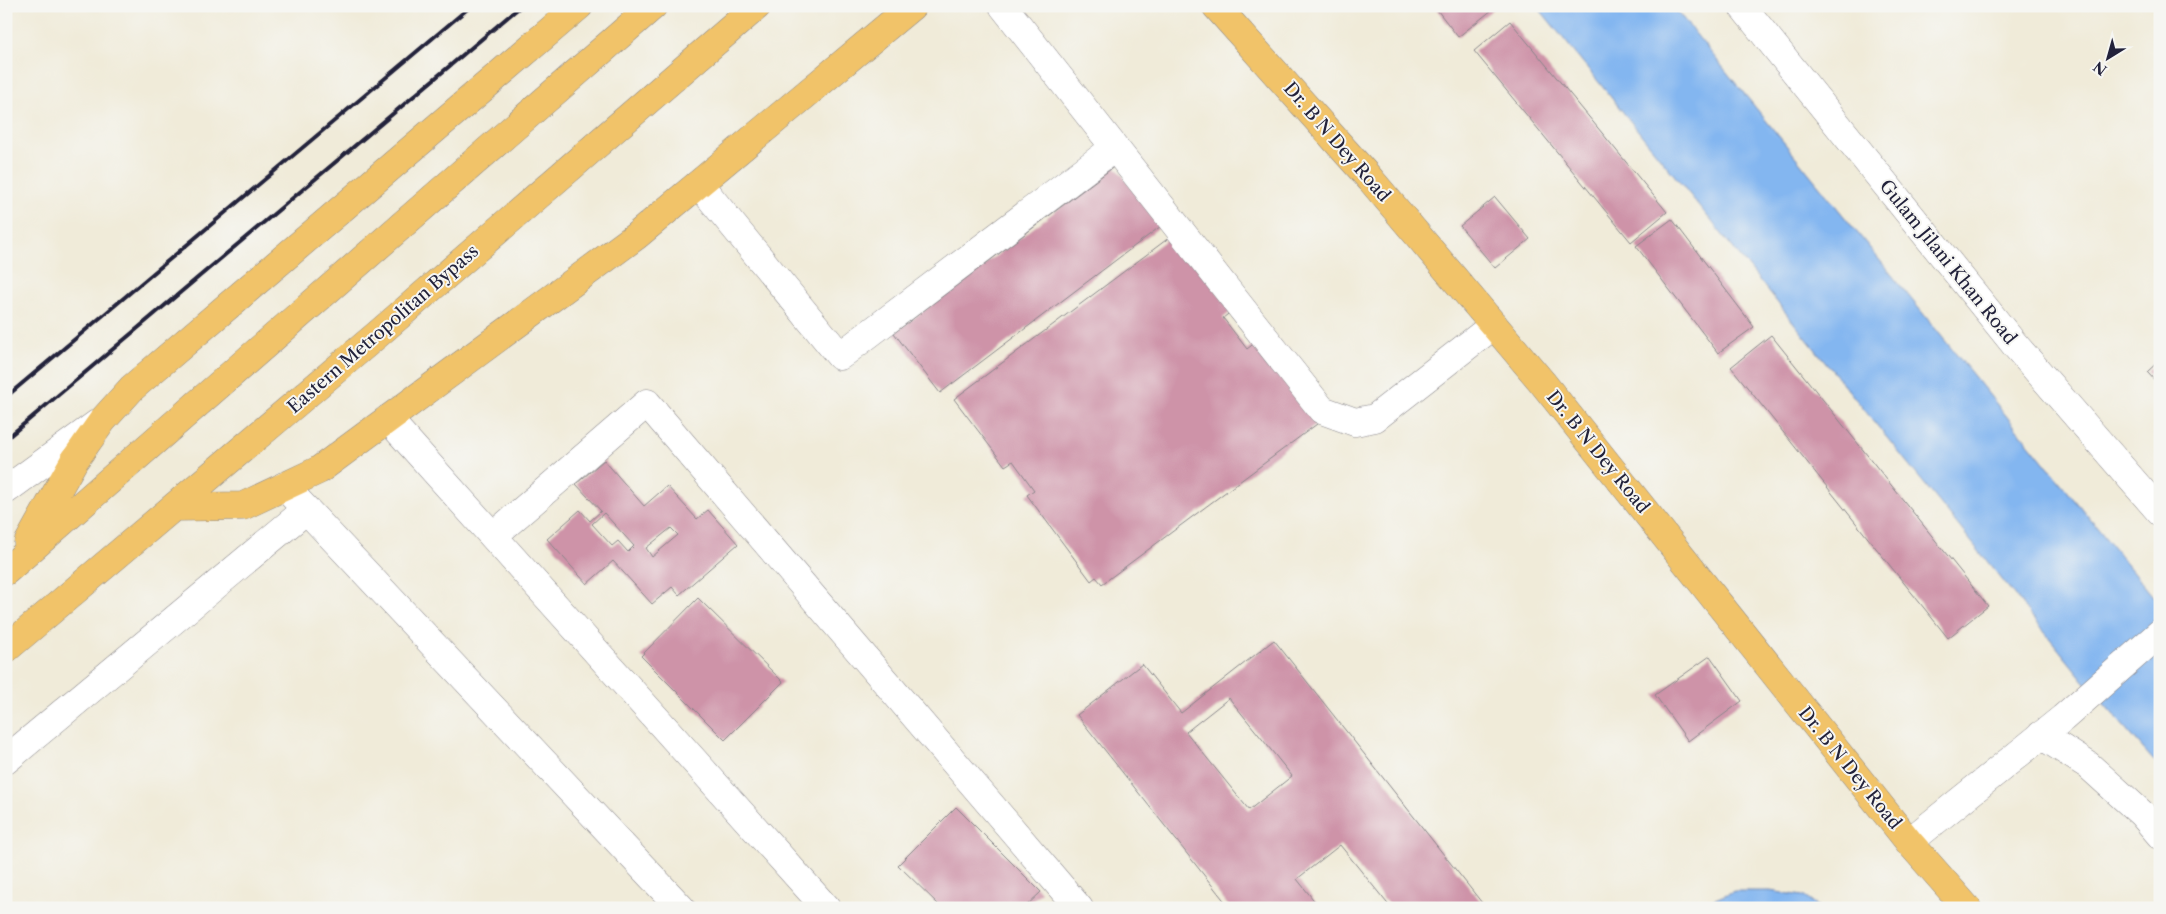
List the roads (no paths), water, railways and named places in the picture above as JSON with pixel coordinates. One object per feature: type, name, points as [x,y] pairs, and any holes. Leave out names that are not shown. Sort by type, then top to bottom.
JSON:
[{"type":"main road","points":[[13,565],[74,461],[103,420],[132,388],[579,6]]},
{"type":"main road","points":[[13,565],[654,6]]},
{"type":"main road","name":"Eastern Metropolitan Bypass","points":[[6,649],[378,334],[757,6]]},
{"type":"main road","points":[[175,507],[243,506],[319,470],[636,236],[912,6]]},
{"type":"main road","name":"Dr. B N Dey Road","points":[[1216,6],[1371,180],[1554,397],[1909,842],[1967,908]]},
{"type":"street","points":[[1003,6],[1322,410],[1355,422],[1375,418],[1494,325]]},
{"type":"street","name":"Gulam Jilani Khan Road","points":[[1742,6],[2015,345],[2160,512]]},
{"type":"street","points":[[699,184],[840,356],[1114,148]]},
{"type":"street","points":[[493,536],[647,403],[1079,908]]},
{"type":"street","points":[[388,419],[826,908]]},
{"type":"street","points":[[6,490],[103,420]]},
{"type":"street","points":[[284,486],[681,908]]},
{"type":"street","points":[[6,760],[306,510]]},
{"type":"street","points":[[1909,842],[2063,718],[2160,634]]},
{"type":"street","points":[[2041,735],[2088,765],[2142,814],[2160,835]]},
{"type":"water","points":[[1537,6],[1673,6],[2160,605],[2160,768],[2085,682]]},
{"type":"water","points":[[1734,891],[1770,891],[1803,896],[1820,908],[1694,908]]},
{"type":"railway","points":[[6,397],[471,6]]},
{"type":"railway","points":[[6,439],[521,6]]}]
